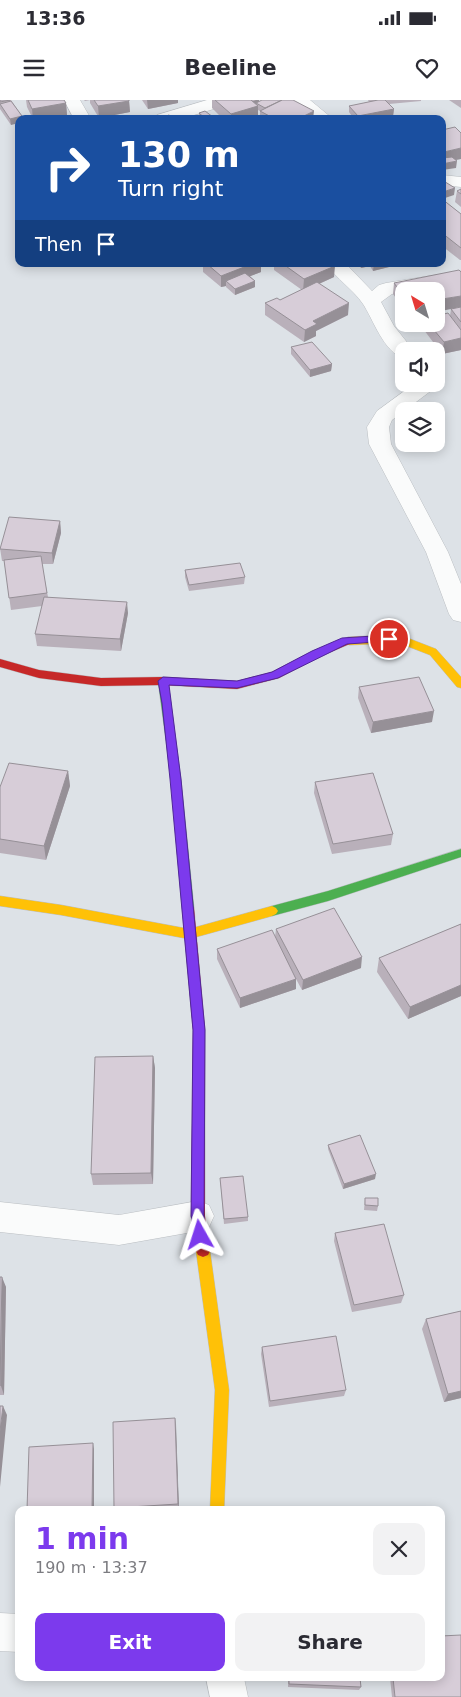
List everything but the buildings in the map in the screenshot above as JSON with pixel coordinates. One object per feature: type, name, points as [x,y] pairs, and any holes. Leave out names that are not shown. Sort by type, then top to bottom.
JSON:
[{"type":"street","points":[[72,100],[81,115]]},
{"type":"street","points":[[180,115],[224,100]]},
{"type":"street","points":[[299,100],[320,115]]},
{"type":"street","points":[[446,180],[461,182]]},
{"type":"street","points":[[339,267],[371,301],[385,328],[396,342]]},
{"type":"street","points":[[371,301],[386,289],[461,277]]},
{"type":"street","points":[[417,392],[384,416],[378,427],[380,444],[437,552],[461,614]]},
{"type":"street","points":[[0,663],[39,674],[101,682],[163,681],[237,685],[275,675],[345,641],[400,639],[433,652],[461,684]]},
{"type":"street","points":[[163,681],[176,779],[199,1030],[198,1216],[222,1390],[217,1506]]},
{"type":"street","points":[[0,901],[61,910],[189,934],[328,896],[461,853]]},
{"type":"street","points":[[0,1216],[119,1230],[198,1216]]},
{"type":"street","points":[[0,1632],[15,1633]]},
{"type":"street","points":[[226,1681],[229,1697]]},
{"type":"traffic: fast","points":[[163,681],[176,779],[188,908]]},
{"type":"traffic: fast","points":[[272,911],[328,896],[461,853]]},
{"type":"traffic: slow","points":[[349,641],[400,639],[433,652],[461,684]]},
{"type":"traffic: slow","points":[[0,901],[61,910],[189,934],[272,911]]},
{"type":"traffic: slow","points":[[203,1251],[222,1390],[217,1506]]},
{"type":"traffic: jam","points":[[0,663],[39,674],[101,682],[163,681],[237,685],[275,675],[316,654],[349,641]]},
{"type":"traffic: jam","points":[[188,908],[199,1030],[198,1216],[203,1251]]},
{"type":"route","points":[[200,1235],[198,1216],[199,1030],[176,779],[163,681],[237,685],[275,675],[345,641],[389,639]]}]
